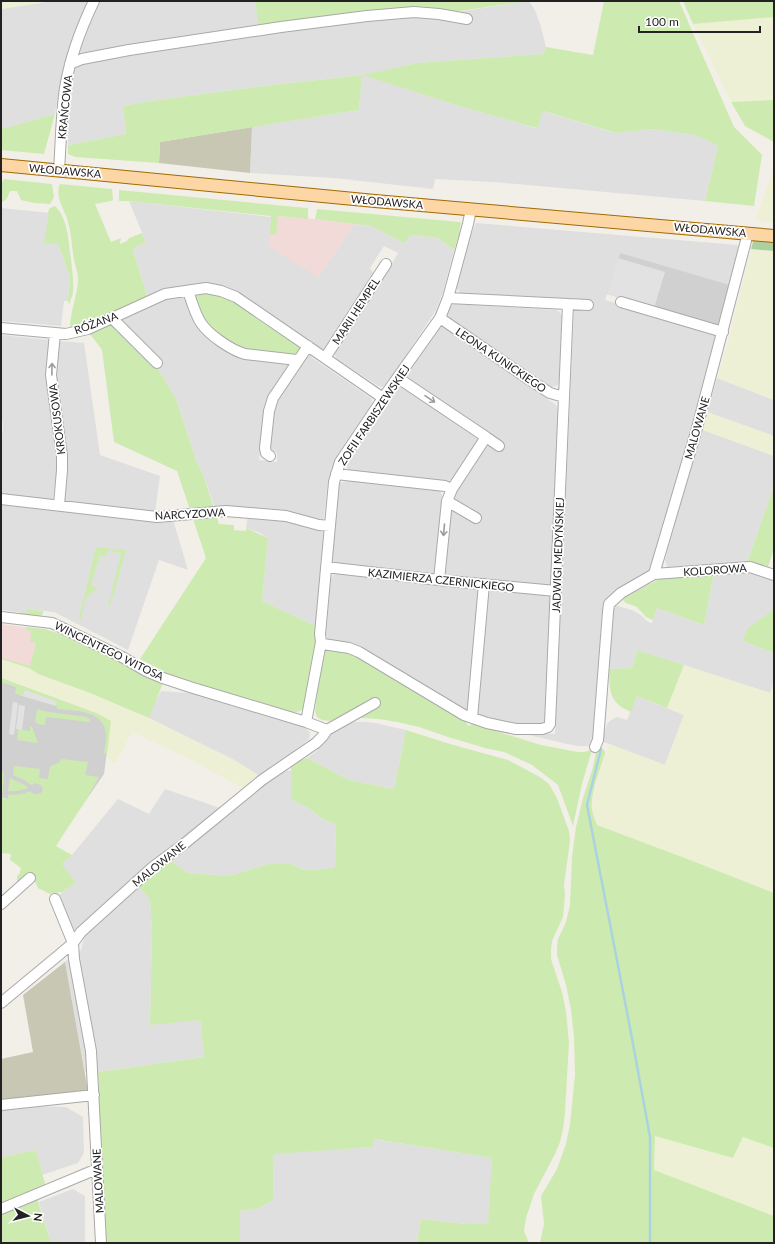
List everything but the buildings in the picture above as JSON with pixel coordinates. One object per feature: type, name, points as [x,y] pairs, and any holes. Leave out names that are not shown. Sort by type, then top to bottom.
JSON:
[{"type":"main road","name":"WŁODAWSKA","points":[[1,165],[774,236]]},
{"type":"street","name":"KRAŃCOWA","points":[[59,170],[61,126],[70,64],[77,41],[94,1]]},
{"type":"street","points":[[70,64],[82,59],[129,50],[281,27],[367,16],[414,12],[439,14],[466,19]]},
{"type":"street","name":"ZOFII FARBISZEWSKIEJ","points":[[306,722],[321,638],[326,567],[336,474],[340,462],[440,318],[448,298],[471,209]]},
{"type":"street","name":"MALOWANE","points":[[654,574],[696,432],[748,233]]},
{"type":"street","name":"MARII HEMPEL","points":[[325,358],[386,264]]},
{"type":"street","name":"RÓŻANA","points":[[1,328],[66,334],[88,329],[165,294],[206,288],[221,291],[236,297],[383,398]]},
{"type":"street","points":[[188,291],[203,326],[223,343],[238,352],[245,354],[298,360]]},
{"type":"street","points":[[448,298],[588,305]]},
{"type":"street","points":[[621,302],[723,332]]},
{"type":"street","name":"JADWIGI MEDYŃSKIEJ","points":[[472,718],[487,723],[516,729],[542,729],[548,728],[550,724],[568,304]]},
{"type":"street","points":[[112,318],[157,363]]},
{"type":"street","name":"LEONA KUNICKIEGO","points":[[440,318],[550,393],[564,398]]},
{"type":"street","name":"KROKUSOWA","points":[[55,333],[51,375],[62,456],[59,505]]},
{"type":"street","points":[[270,456],[266,453],[265,448],[269,411],[273,398],[308,346]]},
{"type":"street","points":[[398,378],[499,446]]},
{"type":"street","points":[[439,580],[447,501],[452,488],[486,437]]},
{"type":"street","points":[[336,474],[452,488]]},
{"type":"street","name":"NARCYZOWA","points":[[1,499],[157,516],[226,511],[286,516],[319,525],[330,526]]},
{"type":"street","points":[[447,501],[476,518]]},
{"type":"street","name":"KAZIMIERZA CZERNICKIEGO","points":[[326,567],[439,580],[556,591]]},
{"type":"street","name":"KOLOROWA","points":[[654,574],[750,567],[774,575]]},
{"type":"street","points":[[595,747],[598,740],[608,612],[610,604],[621,592],[654,574]]},
{"type":"street","points":[[321,638],[323,644],[349,648],[359,652],[464,715],[472,718],[484,584]]},
{"type":"street","name":"WINCENTEGO WITOSA","points":[[1,617],[52,623],[160,677],[306,722],[327,730]]},
{"type":"street","name":"MALOWANE","points":[[101,1243],[91,1052],[74,959],[73,943],[81,932],[154,866],[184,844],[262,780],[316,743],[327,730],[375,703]]},
{"type":"street","points":[[1,904],[30,878]]},
{"type":"street","points":[[1,1003],[73,943],[55,899]]},
{"type":"street","points":[[1,1105],[94,1096]]},
{"type":"street","points":[[1,1209],[97,1169]]},
{"type":"shaded area","points":[[1,1],[52,1],[1,9]]},
{"type":"shaded area","points":[[52,1],[91,1],[73,42],[62,73],[55,114],[1,129],[1,9]]},
{"type":"shaded area","points":[[99,1],[255,1],[259,30],[320,22],[437,15],[529,1],[535,10],[541,27],[546,47],[543,54],[417,63],[363,75],[462,107],[536,128],[542,111],[615,133],[652,129],[697,135],[718,146],[705,201],[493,182],[435,179],[433,189],[334,178],[250,173],[252,127],[359,110],[362,75],[263,86],[123,106],[126,134],[68,145],[67,115],[73,70],[92,16]]},
{"type":"shaded area","points":[[774,17],[774,100],[731,102],[693,24]]},
{"type":"shaded area","points":[[252,127],[250,173],[159,163],[160,142]]},
{"type":"shaded area","points":[[774,166],[774,223],[756,219]]},
{"type":"shaded area","points":[[129,201],[271,217],[318,277],[354,224],[371,226],[404,243],[411,235],[438,238],[454,250],[443,292],[436,310],[399,366],[382,387],[378,386],[336,358],[334,351],[398,253],[384,246],[370,268],[374,274],[325,347],[321,350],[205,284],[174,288],[148,299],[133,250],[146,242]]},
{"type":"shaded area","points":[[1,208],[50,213],[58,244],[70,277],[68,301],[64,301],[61,326],[1,321]]},
{"type":"shaded area","points":[[278,216],[354,224],[318,277],[268,246],[270,234],[276,235]]},
{"type":"shaded area","points":[[476,223],[738,245],[738,254],[730,285],[620,254],[605,300],[712,332],[716,336],[686,455],[649,572],[610,598],[593,744],[589,746],[567,744],[523,733],[555,734],[574,310],[587,310],[587,300],[461,293],[457,289],[457,285],[471,235]]},
{"type":"shaded area","points":[[751,249],[774,251],[774,400],[717,378],[725,353]]},
{"type":"shaded area","points":[[620,253],[730,285],[720,324],[714,327],[607,294]]},
{"type":"shaded area","points":[[618,258],[665,272],[654,308],[607,294]]},
{"type":"shaded area","points":[[183,296],[290,363],[270,395],[264,414],[259,460],[277,462],[277,453],[269,448],[273,407],[309,353],[313,354],[311,357],[371,398],[372,402],[370,407],[341,450],[333,468],[328,481],[324,517],[322,520],[284,511],[232,506],[220,508],[214,506],[203,474],[197,463],[176,399],[158,369],[162,362],[118,319],[166,298]]},
{"type":"shaded area","points":[[454,304],[557,310],[561,314],[562,318],[558,385],[552,387],[551,391],[450,319],[447,313]]},
{"type":"shaded area","points":[[441,327],[446,328],[548,396],[547,399],[557,407],[558,417],[550,585],[547,586],[448,576],[444,573],[450,512],[458,488],[486,446],[489,446],[496,451],[501,443],[407,379],[409,370]]},
{"type":"shaded area","points":[[1,335],[50,340],[46,374],[58,460],[53,498],[51,500],[1,494],[1,447],[3,426],[1,409]]},
{"type":"shaded area","points":[[59,341],[84,343],[100,455],[160,476],[155,513],[65,502],[63,499],[67,460],[56,373]]},
{"type":"shaded area","points":[[717,378],[774,400],[774,436],[707,412]]},
{"type":"shaded area","points":[[399,386],[403,387],[478,439],[452,480],[446,482],[351,472],[347,468],[346,464]]},
{"type":"shaded area","points":[[707,412],[774,436],[774,456],[703,430]]},
{"type":"shaded area","points":[[703,430],[774,456],[774,486],[747,563],[774,573],[774,609],[743,641],[774,653],[774,683],[770,693],[637,650],[632,668],[609,669],[609,651],[614,605],[632,610],[641,615],[648,622],[652,623],[657,608],[704,625],[714,573],[668,569],[665,560],[677,513]]},
{"type":"shaded area","points":[[347,479],[440,490],[442,496],[435,574],[337,565],[337,563],[333,561],[332,557],[339,487],[340,483],[347,481]]},
{"type":"shaded area","points":[[1,504],[155,522],[173,520],[188,570],[159,560],[128,650],[54,612],[27,609],[26,613],[1,610]]},
{"type":"shaded area","points":[[248,515],[283,518],[319,530],[323,533],[316,626],[262,601],[268,538],[260,533],[246,528]]},
{"type":"shaded area","points":[[336,573],[475,587],[478,592],[468,710],[466,712],[331,642],[331,640],[328,639],[326,634],[331,579]]},
{"type":"shaded area","points":[[487,588],[549,594],[551,597],[545,717],[544,722],[540,725],[532,727],[484,720],[474,712]]},
{"type":"shaded area","points":[[1,624],[38,629],[31,666],[29,668],[1,659]]},
{"type":"shaded area","points":[[1,659],[29,668],[38,674],[90,693],[147,717],[234,760],[261,777],[246,790],[189,759],[132,732],[116,762],[112,763],[107,755],[110,721],[96,713],[1,678]]},
{"type":"shaded area","points":[[684,665],[770,693],[774,683],[774,893],[597,825],[592,811],[592,803],[599,773],[609,744],[665,765],[684,715],[667,708]]},
{"type":"shaded area","points":[[1,678],[96,713],[111,721],[104,774],[73,819],[1,797]]},
{"type":"shaded area","points":[[25,690],[55,701],[56,706],[22,696]]},
{"type":"shaded area","points":[[161,691],[203,694],[302,725],[310,733],[309,739],[261,777],[234,760],[147,717]]},
{"type":"shaded area","points":[[637,696],[684,715],[665,765],[601,741],[607,724],[611,720],[617,717],[627,720]]},
{"type":"shaded area","points":[[13,702],[18,703],[14,735],[9,734]]},
{"type":"shaded area","points":[[19,705],[25,706],[22,730],[16,729]]},
{"type":"shaded area","points":[[351,722],[375,723],[406,730],[394,789],[349,780],[307,758],[317,751],[324,738],[335,730]]},
{"type":"shaded area","points":[[283,770],[291,771],[292,799],[308,808],[324,820],[336,824],[335,867],[304,870],[291,864],[268,864],[229,876],[188,873],[169,860]]},
{"type":"shaded area","points":[[165,789],[220,808],[66,937],[53,905],[62,892],[67,889],[62,864],[72,855],[118,799],[149,814]]},
{"type":"shaded area","points":[[138,886],[150,900],[152,931],[150,1024],[200,1020],[204,1057],[98,1072],[85,1072],[65,962],[81,950],[85,934]]},
{"type":"shaded area","points":[[65,962],[88,1091],[1,1100],[1,1059],[33,1052],[23,995]]},
{"type":"shaded area","points":[[32,1106],[66,1107],[83,1117],[84,1153],[78,1163],[42,1175],[36,1150],[1,1157],[1,1109]]},
{"type":"shaded area","points":[[655,1136],[733,1158],[742,1137],[774,1148],[774,1216],[654,1171]]},
{"type":"shaded area","points":[[373,1139],[493,1158],[488,1223],[467,1224],[421,1219],[417,1243],[240,1243],[240,1211],[260,1208],[273,1200],[274,1153],[372,1147]]},
{"type":"shaded area","points":[[73,1189],[85,1196],[85,1243],[51,1243],[39,1202]]},
{"type":"green space","points":[[255,1],[530,1],[439,14],[259,31]]},
{"type":"green space","points":[[604,1],[679,1],[734,127],[762,155],[754,206],[705,201],[718,146],[696,135],[652,129],[616,133],[543,111],[537,128],[462,107],[362,75],[417,63],[543,54],[546,47],[593,55]]},
{"type":"green space","points":[[683,1],[774,1],[774,17],[693,24]]},
{"type":"green space","points":[[362,75],[359,110],[160,142],[159,163],[75,157],[68,154],[68,145],[126,134],[123,106],[263,86]]},
{"type":"green space","points":[[774,100],[774,142],[745,126],[731,102]]},
{"type":"green space","points":[[55,114],[44,154],[1,150],[1,129]]},
{"type":"green space","points":[[4,179],[52,184],[54,197],[50,204],[34,203],[21,200],[17,191],[10,191],[6,199],[1,202],[1,184]]},
{"type":"green space","points":[[60,184],[112,189],[113,200],[95,204],[111,242],[121,238],[120,244],[127,241],[129,238],[142,233],[146,242],[133,250],[148,299],[114,323],[158,369],[176,399],[219,524],[234,525],[234,530],[246,531],[246,528],[268,538],[262,601],[316,626],[315,634],[317,635],[315,653],[304,709],[297,712],[285,712],[167,673],[140,659],[206,558],[177,471],[114,442],[102,350],[84,326],[70,329],[78,277],[73,256],[71,234],[58,192]]},
{"type":"green space","points":[[119,190],[307,208],[308,219],[278,216],[276,235],[270,234],[271,216],[119,201]]},
{"type":"green space","points":[[55,206],[63,218],[68,238],[73,284],[73,293],[69,305],[70,277],[58,244],[44,243],[49,209]]},
{"type":"green space","points":[[317,209],[461,223],[454,250],[438,238],[411,235],[404,243],[371,226],[315,219]]},
{"type":"green space","points":[[754,238],[774,240],[774,251],[751,249]]},
{"type":"green space","points":[[199,293],[216,295],[233,301],[300,346],[301,349],[297,356],[246,352],[209,329],[194,299],[195,295]]},
{"type":"green space","points":[[774,486],[774,549],[767,570],[747,563]]},
{"type":"green space","points":[[96,547],[126,550],[110,607],[108,602],[111,599],[111,592],[121,554],[108,550],[106,557],[100,555],[91,586],[98,588],[86,598],[81,619],[79,618]]},
{"type":"green space","points":[[714,573],[704,625],[657,608],[653,620],[646,617],[637,607],[626,603],[623,600],[624,598],[661,578]]},
{"type":"green space","points":[[27,609],[43,611],[43,614],[37,618],[20,615],[20,612],[26,613]]},
{"type":"green space","points":[[774,609],[774,653],[743,641],[747,629]]},
{"type":"green space","points":[[26,627],[45,629],[81,641],[163,683],[149,718],[90,693],[38,674],[29,668],[1,659],[30,666],[36,643],[30,642],[31,631],[26,630]]},
{"type":"green space","points":[[329,648],[352,652],[465,719],[468,726],[473,724],[541,745],[578,752],[592,750],[582,784],[573,826],[558,785],[532,765],[504,752],[485,748],[419,727],[397,722],[379,719],[343,717],[330,721],[322,720],[317,717],[315,711],[321,661],[324,649]]},
{"type":"green space","points":[[637,650],[684,665],[667,708],[637,696],[631,712],[623,708],[614,700],[610,690],[609,669],[632,668]]},
{"type":"green space","points":[[1,678],[96,713],[111,721],[107,753],[104,753],[106,734],[104,726],[95,716],[81,711],[58,709],[55,704],[25,690],[22,696],[15,693],[16,687],[1,682]]},
{"type":"green space","points":[[37,709],[48,712],[87,717],[90,722],[46,717],[45,725],[38,724],[35,721]]},
{"type":"green space","points":[[30,726],[32,727],[38,743],[17,740],[18,729],[30,731]]},
{"type":"green space","points":[[406,730],[508,760],[540,777],[549,784],[557,798],[569,831],[570,841],[564,885],[565,894],[563,917],[552,941],[551,949],[551,959],[562,992],[566,1012],[569,1042],[565,1113],[560,1142],[534,1194],[526,1218],[524,1231],[529,1243],[417,1243],[421,1219],[467,1224],[488,1223],[492,1158],[374,1139],[373,1147],[274,1154],[273,1200],[260,1208],[240,1211],[240,1243],[106,1243],[98,1072],[204,1057],[200,1020],[150,1025],[152,931],[150,900],[138,886],[169,860],[188,873],[229,876],[268,864],[291,864],[304,870],[335,867],[336,824],[324,820],[308,808],[291,799],[291,764],[307,758],[349,780],[394,789]]},
{"type":"green space","points":[[599,749],[605,751],[605,754],[592,797],[593,816],[597,825],[774,893],[774,1148],[743,1137],[733,1158],[655,1136],[654,1170],[774,1216],[774,1243],[540,1243],[544,1224],[541,1196],[557,1169],[566,1144],[570,1124],[575,1075],[574,1037],[571,1010],[566,985],[557,955],[557,947],[558,939],[566,922],[570,905],[572,857],[576,827],[596,751]]},
{"type":"green space","points":[[61,759],[88,762],[85,775],[99,777],[56,846],[72,855],[62,864],[76,883],[62,892],[50,894],[38,888],[31,873],[17,884],[17,876],[20,873],[21,868],[10,860],[11,854],[1,853],[1,770],[4,774],[2,798],[8,799],[8,795],[22,794],[30,791],[34,794],[38,794],[43,790],[42,786],[36,783],[31,785],[13,775],[14,766],[40,769],[39,778],[48,779],[50,766],[59,763]]},
{"type":"green space","points":[[10,778],[27,786],[28,788],[18,791],[8,791]]},
{"type":"green space","points":[[36,1150],[46,1187],[35,1191],[51,1243],[1,1243],[1,1157]]},
{"type":"waterway","points":[[601,749],[587,805],[650,1137],[650,1243]]}]
